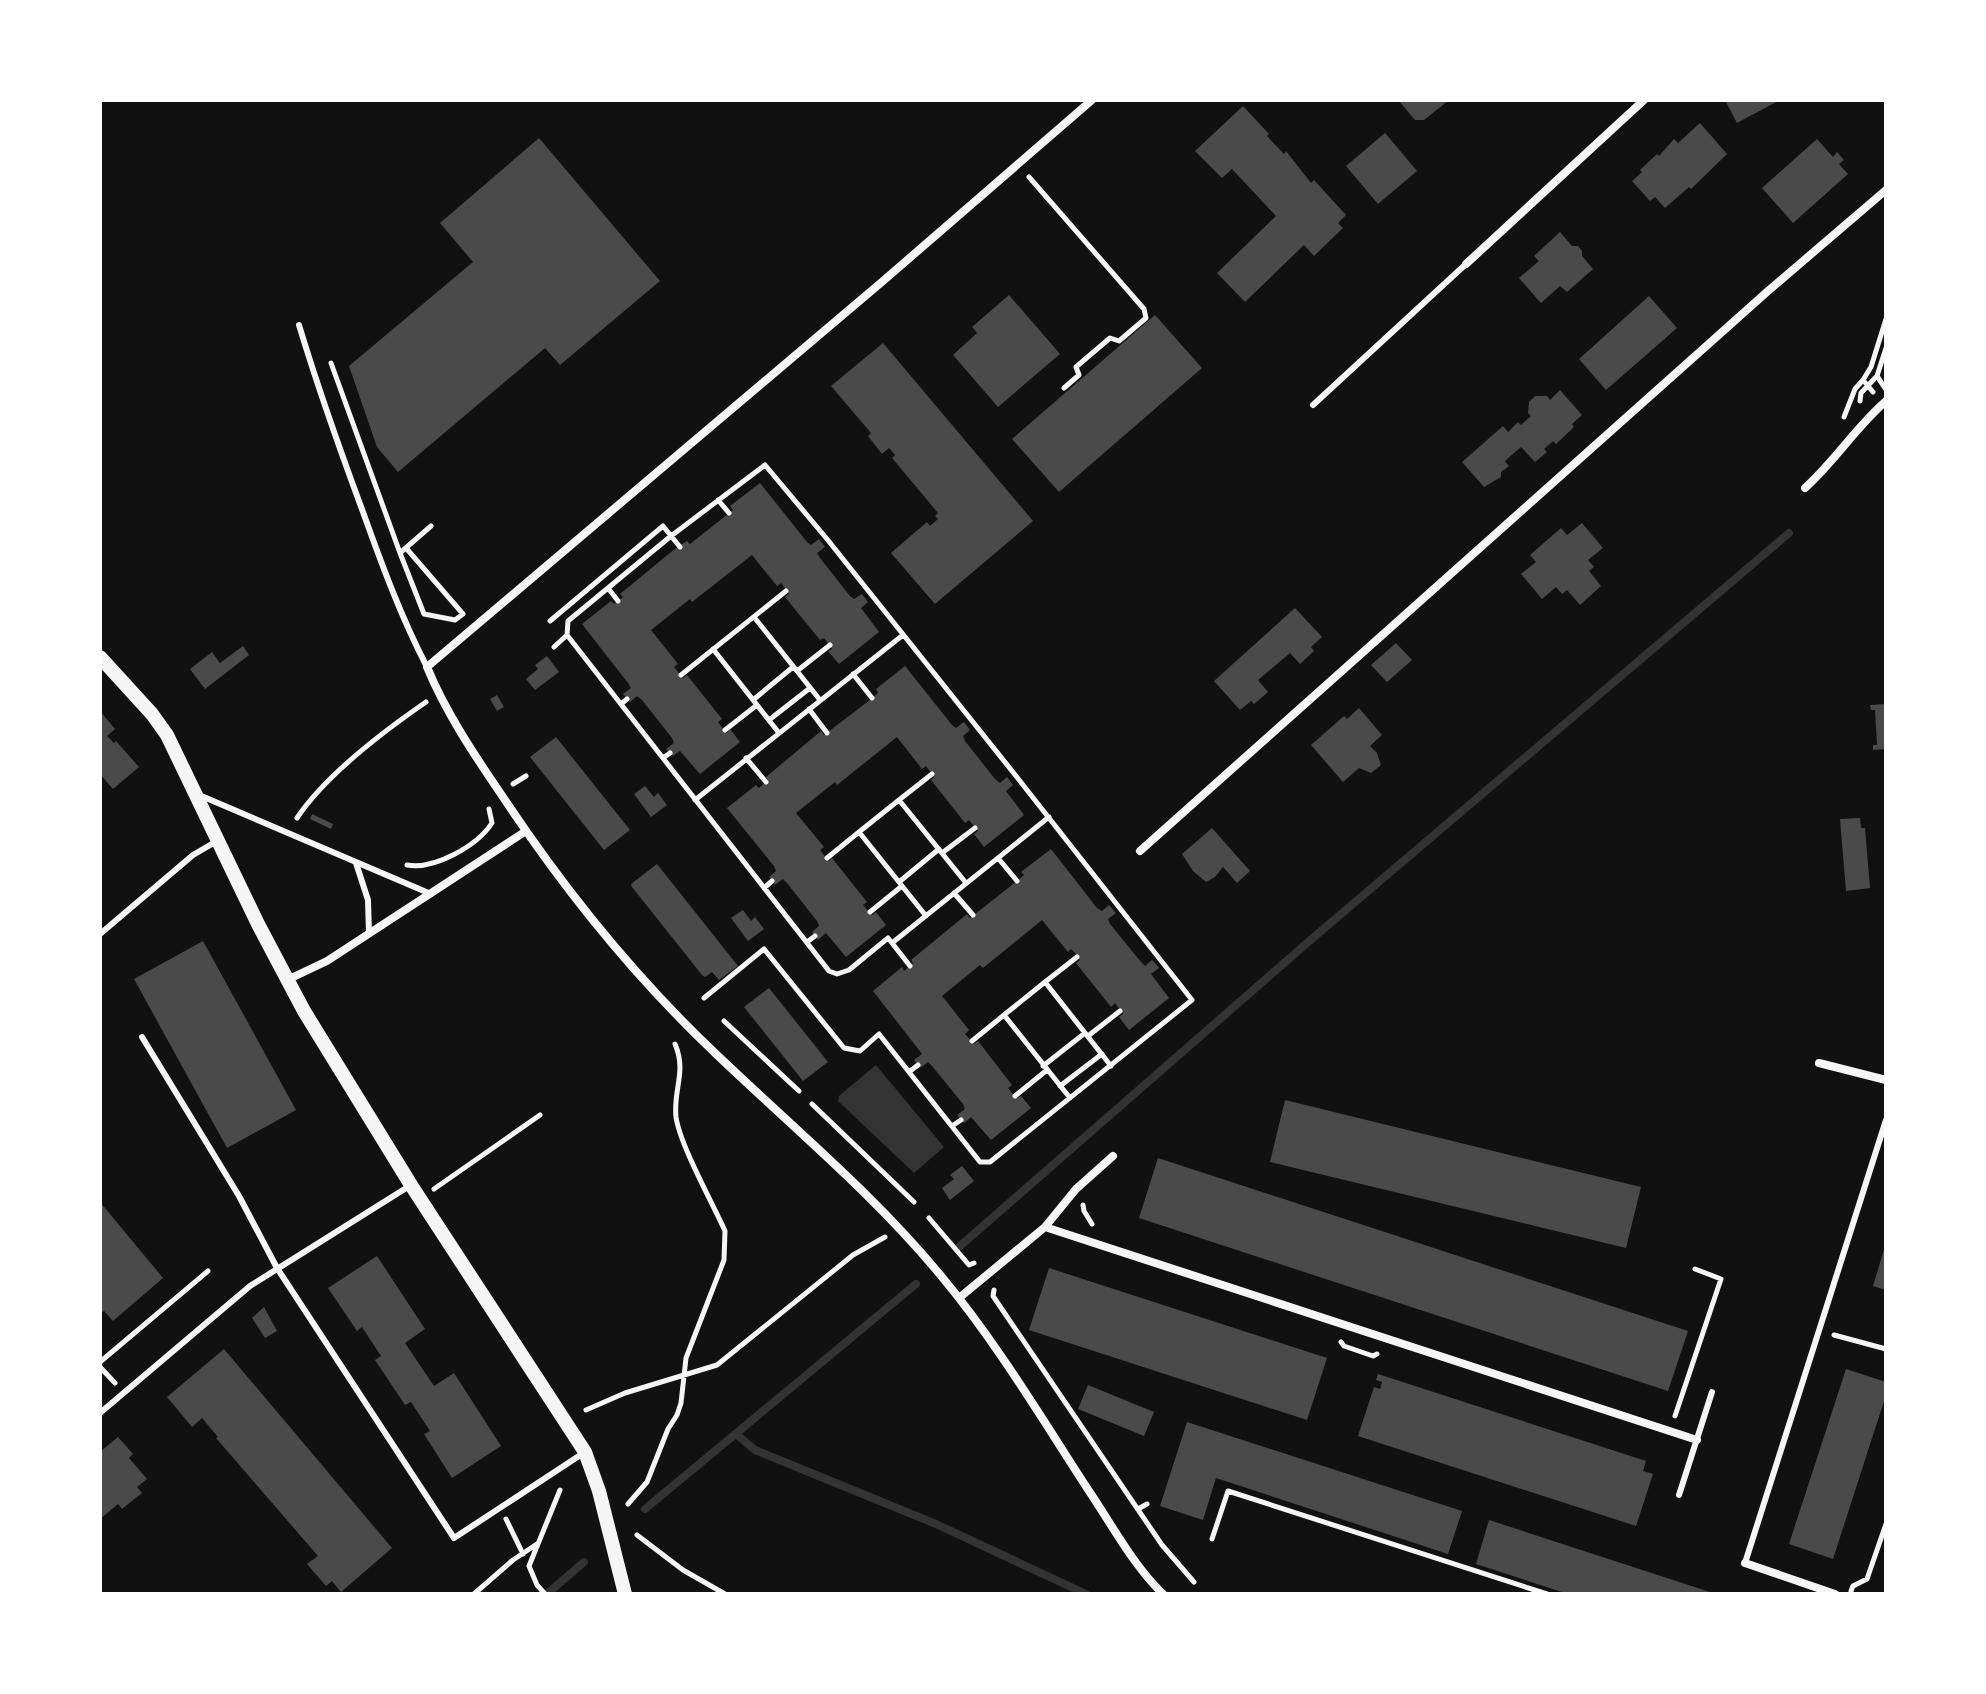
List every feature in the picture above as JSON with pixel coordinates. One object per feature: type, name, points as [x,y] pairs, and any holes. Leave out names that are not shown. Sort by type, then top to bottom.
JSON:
[{"type":"street","points":[[1092,100],[427,667],[487,774],[526,831],[633,968],[713,1051],[853,1180],[959,1298],[1015,1377],[1127,1548],[1163,1594]]},
{"type":"street","points":[[1466,264],[1644,100]]},
{"type":"street","points":[[1140,851],[1886,190]]},
{"type":"street","points":[[1805,488],[1827,468],[1884,402]]},
{"type":"street","points":[[100,657],[159,723],[287,980],[411,1185],[585,1452],[599,1491],[625,1594]]},
{"type":"street","points":[[287,980],[327,961],[369,935],[526,831]]},
{"type":"street","points":[[1819,1063],[1886,1080]]},
{"type":"street","points":[[959,1298],[1045,1227],[1076,1189],[1113,1156]]},
{"type":"street","points":[[1045,1227],[1697,1440]]},
{"type":"street","points":[[1745,1563],[1835,1594]]},
{"type":"lane","points":[[1313,405],[1466,264]]},
{"type":"lane","points":[[299,325],[325,411],[366,521],[407,628],[427,667]]},
{"type":"lane","points":[[195,793],[431,894]]},
{"type":"lane","points":[[100,934],[193,855],[217,841]]},
{"type":"lane","points":[[356,863],[368,900],[369,935]]},
{"type":"lane","points":[[142,1037],[239,1196],[277,1268],[454,1538],[585,1452]]},
{"type":"lane","points":[[1745,1563],[1886,1120]]},
{"type":"lane","points":[[100,1413],[250,1286],[411,1185]]},
{"type":"lane","points":[[1679,1495],[1712,1392]]},
{"type":"path","points":[[1029,176],[1144,309],[1146,318],[1119,341],[1110,338],[1076,367],[1079,375],[1064,388]]},
{"type":"path","points":[[1884,402],[1863,380],[1871,367],[1886,319]]},
{"type":"path","points":[[1886,348],[1877,376],[1886,389]]},
{"type":"path","points":[[331,363],[403,550],[424,614],[455,620],[463,614],[403,550]]},
{"type":"path","points":[[704,998],[764,949],[844,1048],[860,1051],[879,1034],[980,1162],[990,1162],[1192,1000],[765,465],[671,536],[568,621],[567,635],[829,971],[837,974],[849,970],[888,938],[910,966]]},
{"type":"path","points":[[718,500],[729,513]]},
{"type":"path","points":[[403,550],[431,526]]},
{"type":"path","points":[[550,621],[663,526],[680,547]]},
{"type":"path","points":[[608,588],[618,601]]},
{"type":"path","points":[[681,675],[786,591]]},
{"type":"path","points":[[754,617],[820,700]]},
{"type":"path","points":[[554,647],[567,635]]},
{"type":"path","points":[[695,800],[903,635]]},
{"type":"path","points":[[725,730],[795,669],[830,645]]},
{"type":"path","points":[[713,649],[779,733]]},
{"type":"path","points":[[853,674],[872,698]]},
{"type":"path","points":[[769,720],[810,688]]},
{"type":"path","points":[[297,818],[309,801],[382,734],[439,693]]},
{"type":"path","points":[[621,704],[627,699]]},
{"type":"path","points":[[809,709],[827,733]]},
{"type":"path","points":[[967,727],[973,722]]},
{"type":"path","points":[[663,758],[670,753]]},
{"type":"path","points":[[746,758],[766,782]]},
{"type":"path","points":[[827,858],[932,774]]},
{"type":"path","points":[[509,787],[526,776]]},
{"type":"path","points":[[1010,781],[1016,776]]},
{"type":"path","points":[[405,864],[420,867],[431,865],[482,836],[492,823],[490,810],[485,803],[489,800]]},
{"type":"path","points":[[899,800],[966,883]]},
{"type":"path","points":[[284,813],[310,824]]},
{"type":"path","points":[[892,943],[1049,817]]},
{"type":"path","points":[[870,912],[940,851],[975,828]]},
{"type":"path","points":[[859,832],[926,916]]},
{"type":"path","points":[[998,858],[1017,881]]},
{"type":"path","points":[[764,888],[772,881]]},
{"type":"path","points":[[954,893],[973,915]]},
{"type":"path","points":[[807,942],[815,936]]},
{"type":"path","points":[[972,1041],[1077,957]]},
{"type":"path","points":[[1045,982],[1111,1066]]},
{"type":"path","points":[[1015,1096],[1086,1034],[1120,1011]]},
{"type":"path","points":[[1004,1015],[1070,1098]]},
{"type":"path","points":[[724,1021],[799,1091]]},
{"type":"path","points":[[628,1504],[643,1489],[681,1403],[686,1358],[724,1260],[726,1244],[725,1231],[676,1118],[682,1075],[681,1058],[675,1044]]},
{"type":"path","points":[[1060,1086],[1102,1054]]},
{"type":"path","points":[[909,1072],[918,1065]]},
{"type":"path","points":[[812,1104],[914,1202]]},
{"type":"path","points":[[420,1199],[540,1115]]},
{"type":"path","points":[[952,1126],[961,1120]]},
{"type":"path","points":[[1089,1196],[1083,1205],[1084,1211],[1099,1229]]},
{"type":"path","points":[[929,1218],[969,1265],[982,1257],[993,1270],[1002,1283],[995,1288],[993,1296],[1162,1545],[1194,1582]]},
{"type":"path","points":[[586,1410],[625,1393],[717,1365],[853,1255],[900,1229]]},
{"type":"path","points":[[1674,1417],[1721,1279],[1695,1269]]},
{"type":"path","points":[[100,1362],[208,1271]]},
{"type":"path","points":[[1817,1331],[1886,1349]]},
{"type":"path","points":[[1328,1337],[1373,1356],[1380,1353]]},
{"type":"path","points":[[545,1594],[537,1585],[529,1566],[557,1493],[568,1481]]},
{"type":"path","points":[[1212,1539],[1228,1491],[1547,1594]]},
{"type":"path","points":[[1138,1509],[1147,1504]]},
{"type":"path","points":[[500,1508],[523,1554]]},
{"type":"path","points":[[1851,1594],[1853,1586],[1867,1579],[1886,1524]]},
{"type":"path","points":[[637,1535],[683,1570],[725,1594]]},
{"type":"path","points":[[474,1594],[538,1544]]},
{"type":"shaded area","points":[[876,1065],[944,1147],[914,1173],[838,1101],[839,1096]]},
{"type":"building","points":[[1398,100],[1449,100],[1424,120],[1415,120]]},
{"type":"building","points":[[1725,100],[1780,100],[1737,123]]},
{"type":"building","points":[[1243,106],[1284,154],[1286,151],[1311,183],[1314,180],[1346,215],[1338,223],[1343,228],[1314,256],[1304,245],[1245,302],[1217,273],[1276,216],[1232,169],[1222,178],[1195,151]]},
{"type":"building","points":[[1700,123],[1727,154],[1691,189],[1689,187],[1665,208],[1655,197],[1650,201],[1632,181],[1674,139],[1678,143]]},
{"type":"building","points":[[1385,133],[1417,171],[1378,204],[1346,166]]},
{"type":"building","points":[[539,138],[660,281],[560,365],[545,348],[398,472],[377,447],[349,366],[473,262],[440,223]]},
{"type":"building","points":[[1817,139],[1833,157],[1837,152],[1844,160],[1839,164],[1848,174],[1793,223],[1762,188]]},
{"type":"building","points":[[1560,232],[1572,246],[1578,246],[1593,269],[1567,292],[1560,286],[1541,303],[1519,278],[1539,261],[1534,256]]},
{"type":"building","points":[[1009,295],[1060,354],[998,407],[953,355],[977,333],[972,327]]},
{"type":"building","points":[[1649,296],[1677,328],[1606,390],[1579,359]]},
{"type":"building","points":[[1155,315],[1202,368],[1059,492],[1012,439]]},
{"type":"building","points":[[883,343],[1033,521],[935,604],[891,553],[927,522],[930,526],[938,519],[935,516],[938,513],[892,458],[895,455],[889,448],[882,454],[868,436],[871,433],[831,386]]},
{"type":"building","points":[[1560,390],[1582,415],[1572,424],[1574,427],[1556,444],[1553,441],[1544,449],[1547,452],[1535,462],[1521,447],[1505,461],[1509,466],[1501,472],[1501,477],[1484,487],[1462,462],[1503,426],[1508,432],[1518,422],[1521,425],[1531,416],[1528,413],[1529,402],[1535,396],[1547,396],[1550,400]]},
{"type":"building","points":[[760,483],[807,542],[811,545],[819,539],[825,547],[817,553],[820,558],[850,596],[854,599],[862,594],[868,602],[861,608],[879,632],[839,664],[828,651],[832,649],[824,638],[820,640],[785,597],[789,594],[781,583],[777,586],[752,555],[692,602],[690,599],[651,630],[678,664],[674,667],[683,678],[687,675],[722,719],[718,722],[721,726],[727,733],[730,729],[740,742],[700,774],[680,751],[673,756],[666,749],[674,743],[672,738],[642,700],[637,696],[630,702],[623,694],[631,688],[582,624],[611,601],[614,604],[623,597],[620,594],[676,548],[687,541],[690,544],[733,510],[730,506]]},
{"type":"building","points":[[1582,523],[1603,548],[1588,560],[1594,567],[1589,571],[1601,586],[1580,605],[1567,590],[1562,594],[1556,587],[1542,599],[1521,574],[1536,562],[1530,555],[1561,528],[1567,535]]},
{"type":"building","points":[[1295,608],[1322,637],[1311,647],[1314,651],[1300,664],[1290,653],[1258,680],[1268,692],[1254,704],[1251,701],[1240,710],[1214,681]]},
{"type":"building","points":[[1396,643],[1412,660],[1387,682],[1371,665]]},
{"type":"building","points":[[243,646],[249,655],[205,689],[190,669],[212,652],[220,663]]},
{"type":"building","points":[[547,656],[559,672],[535,690],[526,679],[538,669],[535,665]]},
{"type":"building","points":[[905,666],[952,725],[956,728],[964,722],[970,730],[963,736],[965,741],[995,779],[1000,783],[1007,777],[1013,785],[1006,791],[1024,815],[984,847],[974,834],[978,831],[969,820],[965,823],[931,780],[934,777],[926,766],[922,769],[897,737],[796,813],[824,847],[820,850],[823,854],[829,861],[832,858],[867,902],[863,905],[872,915],[876,912],[886,925],[846,957],[826,933],[818,940],[812,932],[819,926],[817,921],[783,879],[775,885],[769,877],[776,871],[774,866],[727,808],[756,785],[759,788],[768,780],[766,777],[821,731],[824,735],[870,700],[878,693],[876,689]]},
{"type":"building","points":[[497,695],[504,707],[497,711],[490,699]]},
{"type":"building","points":[[1886,704],[1886,749],[1873,750],[1873,745],[1877,745],[1875,710],[1871,710],[1870,705]]},
{"type":"building","points":[[1359,708],[1382,735],[1370,746],[1377,753],[1381,765],[1371,773],[1359,768],[1343,782],[1311,745],[1344,716],[1347,719]]},
{"type":"building","points":[[100,711],[115,729],[107,736],[114,743],[116,741],[139,767],[113,789],[100,774]]},
{"type":"building","points":[[556,737],[630,830],[604,850],[530,757]]},
{"type":"building","points":[[645,786],[654,797],[658,793],[667,805],[651,817],[634,794]]},
{"type":"building","points":[[312,814],[333,824],[331,829],[310,819]]},
{"type":"building","points":[[1860,818],[1861,828],[1865,828],[1870,888],[1846,891],[1840,819]]},
{"type":"building","points":[[1212,828],[1250,871],[1237,883],[1223,867],[1206,882],[1193,871],[1182,854]]},
{"type":"building","points":[[1051,849],[1097,908],[1102,911],[1109,905],[1116,913],[1108,919],[1110,924],[1145,966],[1152,960],[1156,964],[1159,968],[1151,974],[1169,998],[1129,1030],[1119,1017],[1123,1014],[1115,1003],[1111,1007],[1076,963],[1080,960],[1075,953],[1071,949],[1068,952],[1042,920],[983,968],[980,965],[942,996],[969,1030],[965,1034],[974,1044],[978,1041],[1012,1085],[1008,1088],[1011,1092],[1017,1098],[1021,1096],[1031,1108],[991,1140],[971,1117],[964,1123],[957,1115],[965,1109],[963,1104],[928,1062],[920,1068],[914,1060],[922,1054],[873,991],[902,967],[904,971],[913,963],[911,960],[967,914],[970,918],[1017,881],[1024,875],[1021,872]]},
{"type":"building","points":[[657,864],[738,966],[719,980],[712,972],[705,977],[702,975],[632,887],[631,884]]},
{"type":"building","points":[[743,910],[751,921],[755,917],[764,929],[748,941],[731,918]]},
{"type":"building","points":[[203,941],[296,1110],[227,1148],[134,979]]},
{"type":"building","points":[[769,988],[828,1062],[803,1081],[744,1007]]},
{"type":"building","points":[[1285,1100],[1641,1187],[1626,1248],[1270,1162]]},
{"type":"building","points":[[1158,1158],[1688,1331],[1668,1391],[1139,1218]]},
{"type":"building","points":[[962,1166],[974,1181],[950,1200],[942,1188],[954,1179],[950,1175]]},
{"type":"building","points":[[100,1202],[163,1278],[113,1321],[104,1311],[100,1314]]},
{"type":"building","points":[[1886,1246],[1886,1290],[1873,1286]]},
{"type":"building","points":[[377,1256],[425,1329],[405,1343],[434,1386],[454,1373],[501,1446],[452,1478],[424,1434],[430,1431],[411,1402],[405,1405],[375,1360],[381,1356],[362,1327],[357,1331],[328,1288]]},
{"type":"building","points":[[1049,1268],[1327,1358],[1307,1420],[1029,1330]]},
{"type":"building","points":[[264,1307],[277,1331],[265,1338],[252,1318]]},
{"type":"building","points":[[224,1349],[392,1548],[341,1592],[332,1581],[326,1586],[307,1564],[318,1556],[202,1418],[192,1427],[167,1397]]},
{"type":"building","points":[[1846,1369],[1886,1382],[1886,1395],[1833,1559],[1789,1544]]},
{"type":"building","points":[[1378,1374],[1646,1461],[1643,1471],[1653,1474],[1636,1526],[1358,1436],[1374,1387],[1380,1389],[1382,1382],[1376,1380]]},
{"type":"building","points":[[1088,1385],[1154,1412],[1144,1436],[1078,1409]]},
{"type":"building","points":[[1187,1422],[1462,1511],[1448,1554],[1216,1478],[1203,1520],[1160,1506]]},
{"type":"building","points":[[118,1437],[133,1454],[129,1458],[147,1479],[137,1487],[142,1493],[122,1509],[118,1504],[100,1519],[100,1452]]},
{"type":"building","points":[[1489,1520],[1713,1593],[1568,1594],[1476,1564]]},
{"type":"waterway","points":[[960,1246],[1314,937],[1789,533]]},
{"type":"waterway","points":[[645,1509],[916,1284]]},
{"type":"waterway","points":[[736,1434],[755,1450],[936,1524],[1086,1594]]},
{"type":"waterway","points":[[547,1594],[584,1562]]}]
